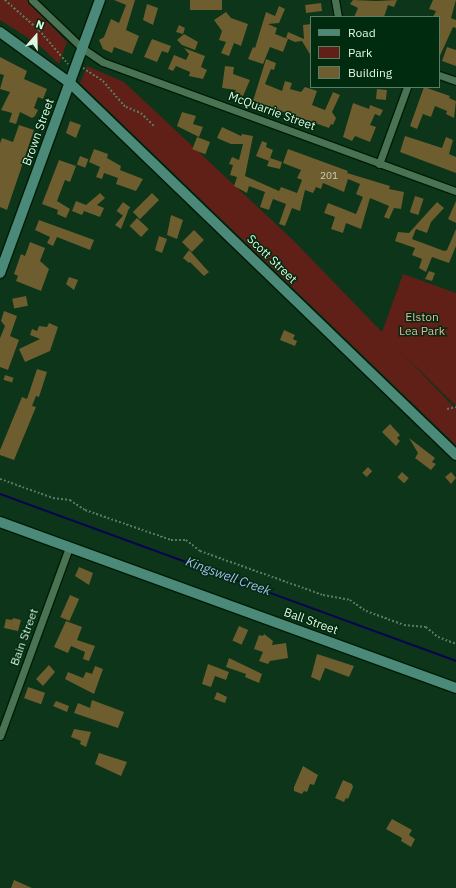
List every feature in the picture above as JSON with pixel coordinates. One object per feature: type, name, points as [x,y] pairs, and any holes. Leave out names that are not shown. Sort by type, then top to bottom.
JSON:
[{"type":"street","name":"McQuarrie Street","points":[[32,0],[82,48],[97,60],[114,68],[456,191]]},
{"type":"street","name":"Brown Street","points":[[0,273],[100,0]]},
{"type":"street","points":[[336,0],[338,16]]},
{"type":"street","points":[[0,32],[70,83]]},
{"type":"street","points":[[440,75],[456,81]]},
{"type":"street","name":"Scott Street","points":[[70,83],[456,455]]},
{"type":"street","points":[[380,164],[407,88]]},
{"type":"street","name":"Ball Street","points":[[0,522],[456,688]]},
{"type":"street","name":"Bain Street","points":[[0,736],[69,547]]},
{"type":"path","points":[[5,0],[39,30],[67,64]]},
{"type":"path","points":[[84,68],[106,84],[126,107],[141,113],[155,127]]},
{"type":"path","points":[[447,409],[456,407]]},
{"type":"path","points":[[0,479],[53,498],[70,500],[85,510],[171,540],[186,540],[200,551],[323,595],[350,600],[366,611],[404,625],[426,627],[438,637],[456,644]]},
{"type":"green space","points":[[0,0],[27,0],[67,42],[59,64],[39,45],[0,20]]},
{"type":"green space","name":"Elston Lea Park","points":[[87,66],[124,82],[294,241],[382,332],[403,274],[456,293],[456,406],[400,351],[456,409],[456,445],[80,83]]},
{"type":"building","points":[[114,0],[135,0],[126,30],[139,36],[132,54],[114,47],[112,53],[103,49],[99,40],[104,37],[111,19],[119,23],[126,5]]},
{"type":"building","points":[[190,0],[222,0],[222,10],[190,10]]},
{"type":"building","points":[[353,0],[397,0],[394,7],[388,5],[384,16],[354,16],[358,8],[350,4]]},
{"type":"building","points":[[433,0],[456,0],[451,18],[456,20],[456,28],[453,27],[440,56],[440,16],[434,16],[436,11],[429,9]]},
{"type":"building","points":[[321,3],[322,11],[306,13],[305,5]]},
{"type":"building","points":[[147,4],[158,8],[153,25],[143,20]]},
{"type":"building","points":[[279,6],[285,9],[279,23],[268,24],[277,28],[275,34],[288,39],[283,52],[270,47],[263,64],[248,59],[253,47],[255,48],[266,12],[275,16]]},
{"type":"building","points":[[226,12],[231,18],[248,24],[241,46],[234,43],[229,56],[221,53],[226,42],[219,40],[222,31],[214,20]]},
{"type":"building","points":[[310,24],[310,54],[302,41],[295,42],[286,38],[288,32],[304,39],[303,25]]},
{"type":"building","points":[[179,25],[185,28],[183,34],[176,32]]},
{"type":"building","points":[[184,34],[198,42],[195,50],[182,45],[177,40]]},
{"type":"building","points":[[152,39],[171,46],[168,53],[162,51],[157,62],[144,57]]},
{"type":"building","points":[[447,47],[456,50],[456,66],[442,61]]},
{"type":"building","points":[[184,48],[205,56],[201,67],[207,70],[203,79],[189,76],[190,72],[176,66],[173,71],[168,69],[174,55],[186,60],[189,54]]},
{"type":"building","points":[[0,57],[27,71],[24,79],[47,89],[43,99],[38,97],[34,108],[38,110],[35,116],[32,118],[20,112],[16,124],[9,122],[12,113],[1,110],[10,92],[0,89],[4,75],[0,74]]},
{"type":"building","points":[[266,59],[276,63],[274,70],[271,69],[265,84],[282,91],[285,81],[292,83],[290,89],[301,92],[305,87],[317,91],[312,105],[325,110],[333,92],[340,95],[332,112],[336,118],[333,125],[331,124],[329,128],[253,101]]},
{"type":"building","points":[[225,66],[234,67],[233,74],[250,80],[243,96],[235,92],[236,90],[222,88]]},
{"type":"building","points":[[424,88],[450,96],[449,98],[456,101],[454,118],[446,114],[447,111],[435,106],[431,117],[423,114],[417,129],[410,126]]},
{"type":"building","points":[[377,89],[387,90],[386,100],[376,99]]},
{"type":"building","points":[[353,103],[369,109],[370,105],[383,110],[380,116],[375,114],[370,125],[376,127],[370,142],[355,136],[352,141],[343,137]]},
{"type":"building","points":[[182,112],[196,116],[193,124],[203,127],[199,137],[177,126]]},
{"type":"building","points":[[70,121],[81,125],[76,138],[66,133]]},
{"type":"building","points":[[19,125],[34,130],[7,210],[0,207],[0,143],[2,138],[13,142]]},
{"type":"building","points":[[222,127],[241,136],[242,134],[253,136],[245,176],[279,191],[281,187],[297,193],[302,180],[297,178],[301,170],[283,163],[288,149],[348,171],[347,173],[390,186],[389,189],[404,192],[401,209],[394,208],[389,219],[384,217],[389,206],[370,198],[361,229],[346,223],[343,233],[331,229],[335,217],[324,213],[328,203],[356,214],[363,197],[356,194],[360,184],[348,179],[344,192],[323,183],[321,189],[316,187],[313,193],[305,190],[300,211],[292,208],[285,226],[279,224],[286,204],[273,199],[269,210],[260,207],[265,192],[249,186],[247,193],[234,186],[237,177],[230,175],[233,165],[229,164],[232,157],[239,160],[243,144],[231,144],[217,138]]},
{"type":"building","points":[[405,136],[442,148],[446,137],[453,140],[449,154],[456,157],[456,173],[400,152]]},
{"type":"building","points":[[197,137],[210,142],[205,154],[192,149]]},
{"type":"building","points":[[262,141],[267,143],[266,147],[273,150],[269,161],[256,156]]},
{"type":"building","points":[[94,149],[108,154],[107,158],[121,166],[120,170],[143,179],[136,191],[116,184],[118,178],[104,173],[102,179],[96,177],[100,167],[89,162]]},
{"type":"building","points":[[80,156],[88,159],[85,168],[77,164]]},
{"type":"building","points":[[270,158],[282,162],[280,169],[267,166]]},
{"type":"building","points":[[59,160],[76,166],[70,182],[65,180],[57,201],[70,209],[66,218],[57,214],[58,210],[42,204]]},
{"type":"building","points":[[100,193],[105,198],[97,205],[104,208],[100,217],[84,211],[82,215],[72,211],[76,201],[86,205]]},
{"type":"building","points":[[152,193],[159,200],[140,219],[133,212]]},
{"type":"building","points":[[415,196],[424,199],[418,215],[410,212]]},
{"type":"building","points":[[456,201],[456,223],[448,219]]},
{"type":"building","points":[[123,202],[130,207],[124,216],[117,211]]},
{"type":"building","points":[[437,202],[444,208],[431,222],[427,233],[416,229],[412,239],[444,251],[447,250],[456,229],[456,246],[449,263],[432,257],[426,272],[419,268],[422,259],[412,255],[415,248],[395,241],[398,232],[409,233]]},
{"type":"building","points":[[128,211],[121,229],[115,225]]},
{"type":"building","points":[[171,215],[183,220],[177,239],[167,235]]},
{"type":"building","points":[[137,218],[149,229],[141,237],[129,226]]},
{"type":"building","points":[[39,220],[94,240],[90,250],[57,237],[53,246],[47,243],[50,237],[35,230]]},
{"type":"building","points":[[194,230],[204,240],[192,252],[182,242]]},
{"type":"building","points":[[159,236],[167,239],[162,253],[155,250]]},
{"type":"building","points":[[30,242],[45,248],[40,261],[49,269],[41,291],[16,281],[18,276],[14,274],[21,254],[25,256]]},
{"type":"building","points":[[189,250],[209,272],[204,276],[190,262],[189,263],[183,258]]},
{"type":"building","points":[[429,271],[435,273],[432,281],[425,279]]},
{"type":"building","points":[[69,277],[78,280],[74,290],[66,284]]},
{"type":"building","points":[[26,296],[28,306],[14,308],[12,299]]},
{"type":"building","points":[[4,311],[17,316],[10,336],[19,340],[8,370],[0,367],[0,338],[5,326],[1,321]]},
{"type":"building","points":[[49,323],[58,327],[50,351],[25,362],[19,349],[40,339],[30,335],[32,329],[37,331],[39,326],[47,327]]},
{"type":"building","points":[[284,330],[295,335],[293,339],[297,341],[295,346],[280,340]]},
{"type":"building","points":[[37,369],[47,372],[39,397],[36,396],[32,406],[36,407],[14,460],[0,455],[0,450],[22,397],[27,399]]},
{"type":"building","points":[[5,375],[14,378],[12,383],[3,380]]},
{"type":"building","points":[[390,424],[400,435],[397,438],[400,441],[396,446],[382,432]]},
{"type":"building","points":[[409,438],[435,458],[432,462],[436,464],[431,470],[415,458],[418,453]]},
{"type":"building","points":[[368,467],[372,471],[367,477],[362,473]]},
{"type":"building","points":[[402,472],[409,478],[404,483],[397,477]]},
{"type":"building","points":[[451,472],[456,478],[451,484],[445,477]]},
{"type":"building","points":[[79,567],[93,573],[89,585],[75,576]]},
{"type":"building","points":[[70,595],[79,599],[69,621],[60,617]]},
{"type":"building","points":[[13,618],[21,620],[18,631],[4,628],[6,619],[12,620]]},
{"type":"building","points":[[66,621],[82,627],[77,640],[95,646],[89,661],[83,659],[85,652],[71,646],[68,653],[54,647]]},
{"type":"building","points":[[239,626],[248,630],[242,645],[232,641]]},
{"type":"building","points":[[264,634],[273,641],[272,645],[286,643],[288,658],[270,661],[268,664],[259,661],[263,652],[254,649],[259,635],[263,636]]},
{"type":"building","points":[[317,654],[354,666],[349,677],[325,668],[320,681],[311,677]]},
{"type":"building","points":[[229,658],[262,674],[259,683],[245,677],[246,674],[226,667]]},
{"type":"building","points":[[208,664],[229,672],[226,680],[215,676],[211,687],[202,684]]},
{"type":"building","points":[[49,665],[55,672],[43,686],[36,679]]},
{"type":"building","points":[[95,666],[103,669],[94,694],[65,679],[68,672],[83,678],[86,672],[92,674]]},
{"type":"building","points":[[28,687],[45,693],[41,704],[24,698]]},
{"type":"building","points":[[217,692],[227,697],[225,703],[214,699]]},
{"type":"building","points":[[92,700],[124,712],[118,728],[74,713],[78,703],[90,708]]},
{"type":"building","points":[[56,701],[69,706],[67,712],[53,706]]},
{"type":"building","points":[[74,729],[91,732],[86,747],[80,744],[81,741],[71,737]]},
{"type":"building","points":[[99,753],[127,762],[121,776],[95,764]]},
{"type":"building","points":[[303,766],[318,775],[314,785],[310,784],[307,792],[304,791],[302,794],[294,791],[294,787]]},
{"type":"building","points":[[343,780],[352,784],[353,787],[348,799],[346,798],[344,802],[335,798]]},
{"type":"building","points":[[392,819],[412,830],[409,835],[415,839],[411,847],[401,841],[402,838],[386,829]]},
{"type":"building","points":[[14,880],[32,888],[11,888]]},
{"type":"waterway","name":"Kingswell Creek","points":[[0,494],[456,661]]}]
